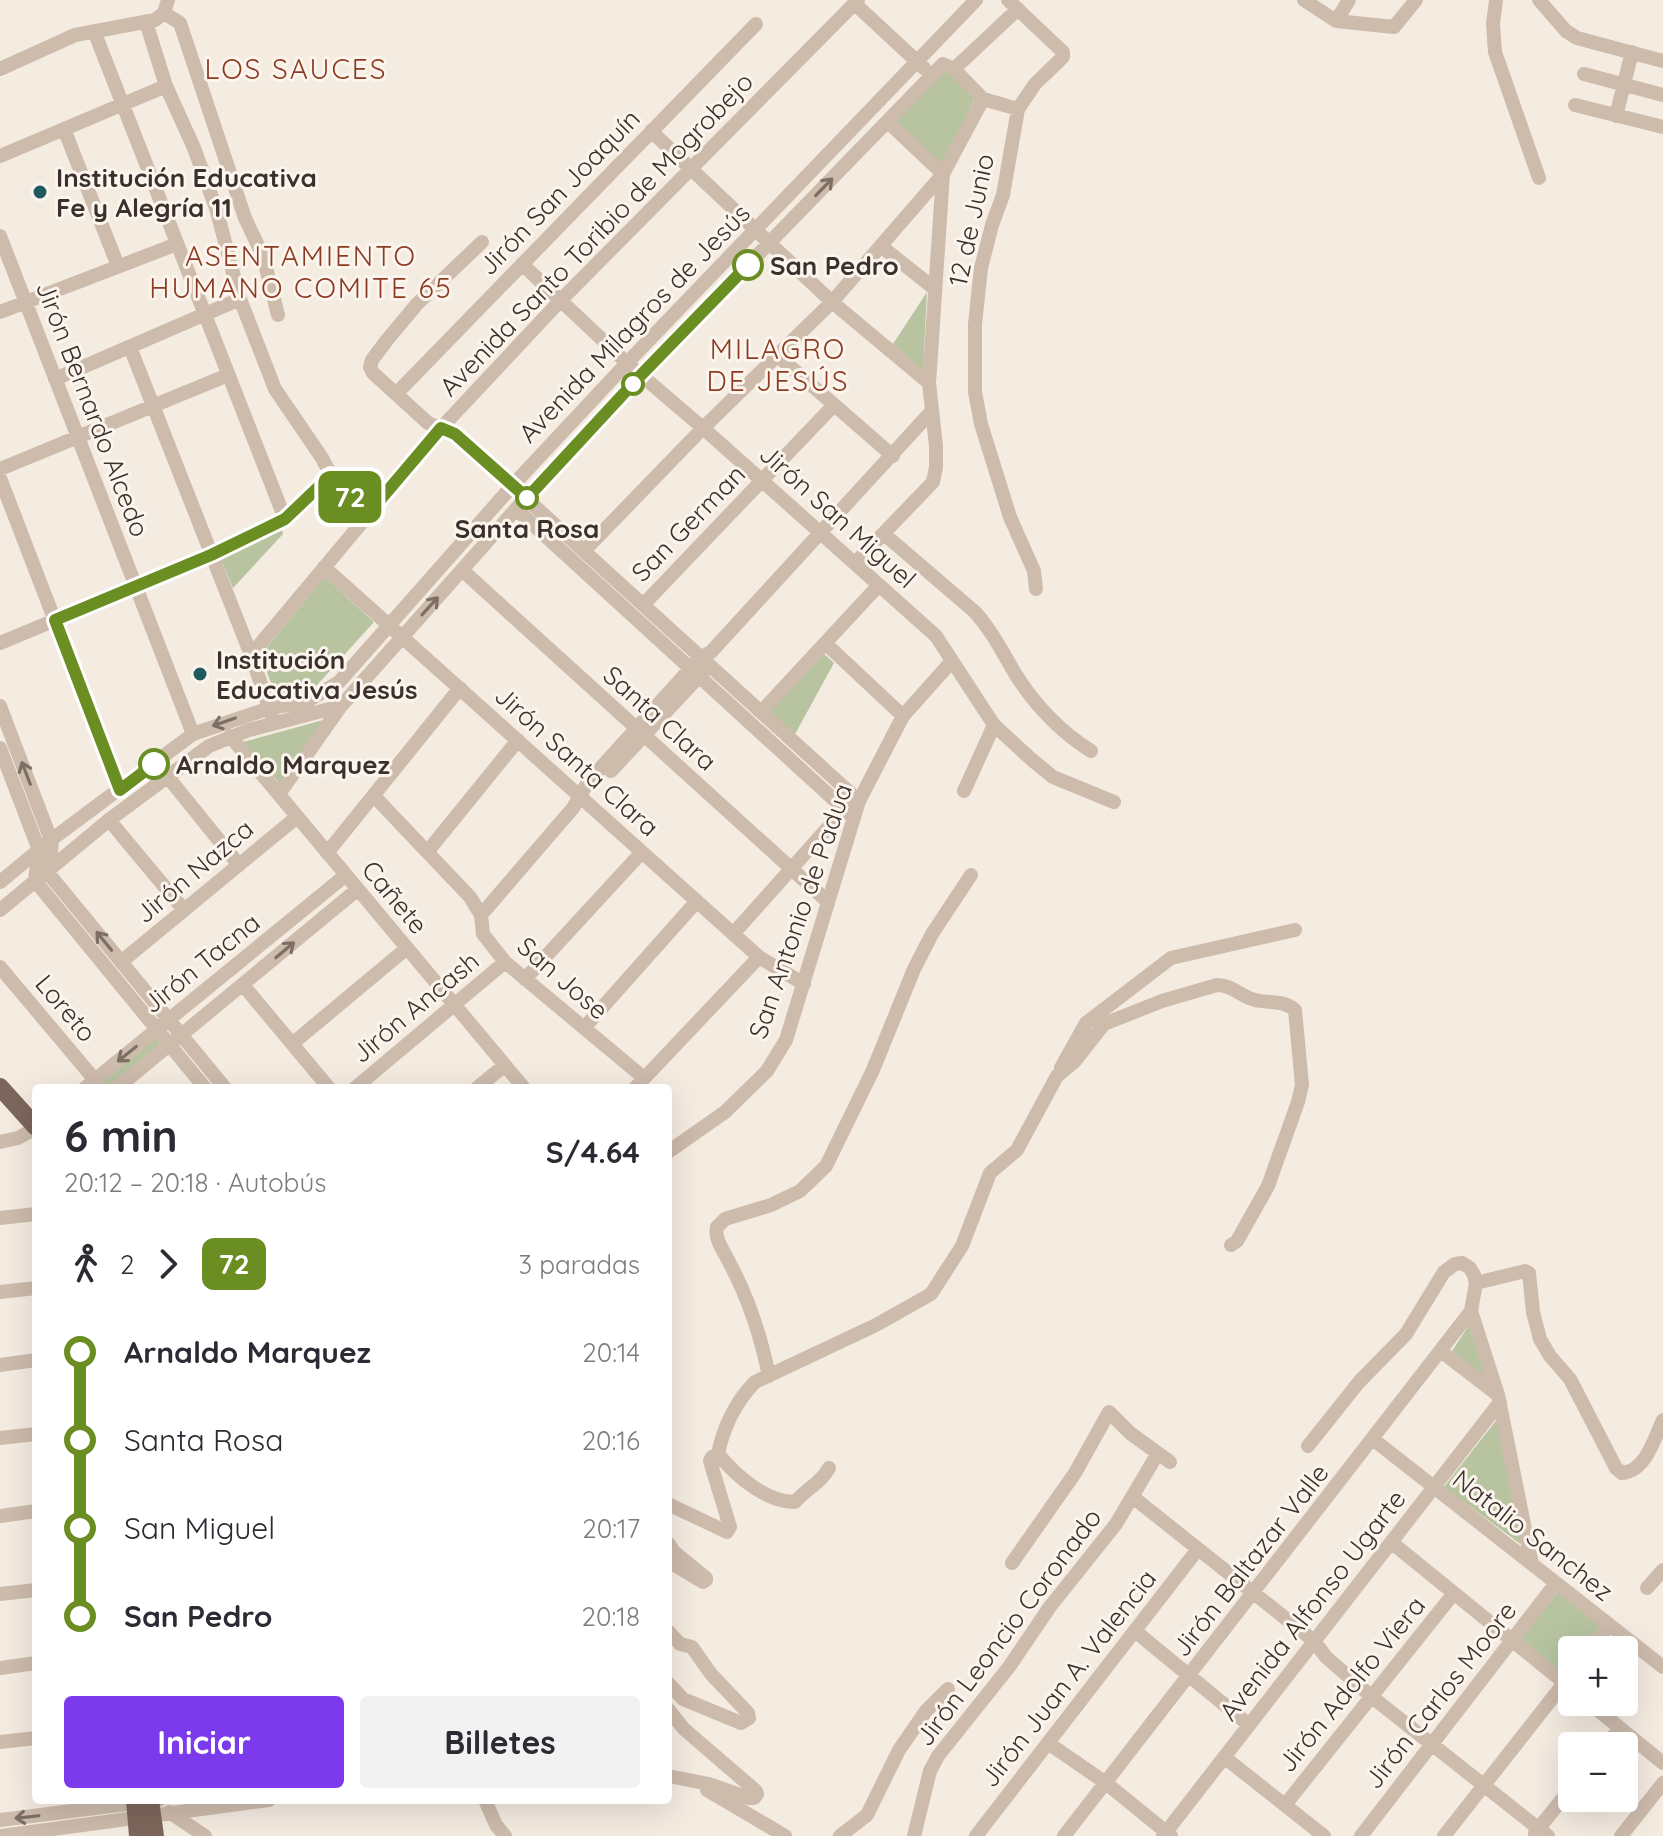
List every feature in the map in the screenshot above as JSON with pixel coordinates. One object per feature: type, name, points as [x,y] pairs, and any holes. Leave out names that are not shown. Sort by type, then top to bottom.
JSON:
[{"type":"main road","points":[[0,1087],[32,1129]]},
{"type":"main road","points":[[0,1106],[32,1130]]},
{"type":"main road","points":[[138,1836],[148,1806]]},
{"type":"main road","points":[[148,1806],[155,1836]]},
{"type":"street","name":"Avenida Milagros de Jesús","points":[[270,708],[306,702],[339,682],[513,485],[976,0]]},
{"type":"street","points":[[1304,0],[1336,21],[1394,27],[1416,0]]},
{"type":"street","points":[[1336,21],[1349,0]]},
{"type":"street","points":[[1496,0],[1493,24],[1495,52],[1539,178]]},
{"type":"street","points":[[1541,1],[1551,16],[1571,35],[1663,61]]},
{"type":"street","points":[[856,2],[933,76],[943,64],[954,69],[983,99],[1018,109]]},
{"type":"street","name":"Avenida Santo Toribio de Mogrobejo","points":[[251,655],[441,428],[561,300],[856,2]]},
{"type":"street","points":[[954,69],[1013,4]]},
{"type":"street","name":"12 de Junio","points":[[1013,4],[1063,52],[1061,61],[1035,84],[1018,109],[1003,195],[981,268],[975,324],[975,392],[981,424],[1010,517],[1034,571],[1036,589]]},
{"type":"street","points":[[0,69],[75,35],[155,20],[166,7],[180,23],[245,218],[263,256],[278,315]]},
{"type":"street","points":[[146,22],[166,86],[216,208],[240,299],[275,389],[336,485],[369,513]]},
{"type":"street","name":"Jirón San Joaquín","points":[[396,394],[756,24]]},
{"type":"street","points":[[94,31],[285,519]]},
{"type":"street","points":[[1616,116],[1632,52]]},
{"type":"street","points":[[1584,74],[1663,95]]},
{"type":"street","name":"Avenida Milagros de Jesús","points":[[0,910],[109,820],[209,746],[230,736],[341,706],[640,376],[933,76]]},
{"type":"street","points":[[0,156],[166,86]]},
{"type":"street","points":[[584,551],[703,428],[832,302],[882,247],[943,174],[983,99]]},
{"type":"street","points":[[1575,105],[1663,127]]},
{"type":"street","points":[[888,122],[943,174]]},
{"type":"street","points":[[64,129],[118,266]]},
{"type":"street","points":[[651,131],[832,302],[929,383]]},
{"type":"street","points":[[855,563],[933,482],[936,446],[929,383],[943,174]]},
{"type":"street","name":"Jirón Bernardo Alcedo","points":[[0,236],[193,734]]},
{"type":"street","points":[[482,242],[417,304],[372,360],[370,367],[373,373],[428,423],[455,434],[513,485],[522,504],[702,664],[853,806]]},
{"type":"street","points":[[0,312],[177,244]]},
{"type":"street","points":[[882,247],[935,289]]},
{"type":"street","name":"Jirón San Miguel","points":[[522,264],[640,376],[703,428],[936,636],[994,725],[1053,777],[1114,802]]},
{"type":"street","points":[[55,379],[240,299]]},
{"type":"street","points":[[130,347],[275,723]]},
{"type":"street","points":[[778,356],[893,456]]},
{"type":"street","points":[[0,469],[228,375]]},
{"type":"street","name":"San German","points":[[643,605],[834,405]]},
{"type":"street","points":[[481,915],[581,797],[593,790],[640,732],[930,413]]},
{"type":"street","points":[[0,643],[211,555],[285,519],[331,475]]},
{"type":"street","points":[[0,478],[120,790]]},
{"type":"street","points":[[522,504],[584,551],[702,664],[761,712],[853,806]]},
{"type":"street","points":[[884,534],[975,612],[1037,704],[1091,751]]},
{"type":"street","name":"Jirón Santa Clara","points":[[324,567],[759,957],[804,984]]},
{"type":"street","name":"Santa Clara","points":[[462,570],[827,901]]},
{"type":"street","points":[[761,712],[879,585]]},
{"type":"street","points":[[825,643],[903,716]]},
{"type":"street","name":"San Antonio de Padua","points":[[672,1149],[725,1112],[767,1071],[786,1040],[853,806],[903,716],[952,661]]},
{"type":"street","points":[[327,853],[460,688]]},
{"type":"street","points":[[0,706],[53,847],[42,878]]},
{"type":"street","points":[[279,794],[341,706]]},
{"type":"street","points":[[0,882],[193,734],[270,708]]},
{"type":"street","points":[[964,791],[994,725]]},
{"type":"street","name":"Cañete","points":[[230,736],[521,1084]]},
{"type":"street","points":[[428,851],[518,740]]},
{"type":"street","points":[[0,748],[39,850],[34,876],[42,878],[121,962],[163,1025]]},
{"type":"street","points":[[167,776],[239,865]]},
{"type":"street","name":"San Jose","points":[[374,796],[470,897],[481,915],[483,934],[505,962],[584,1028],[640,1083]]},
{"type":"street","points":[[733,934],[853,806]]},
{"type":"street","name":"Jirón Nazca","points":[[121,962],[297,817]]},
{"type":"street","points":[[109,820],[184,910]]},
{"type":"street","points":[[525,979],[642,852]]},
{"type":"street","name":"Jirón Tacna","points":[[90,1084],[346,875]]},
{"type":"street","points":[[769,1376],[763,1348],[737,1277],[716,1233],[717,1227],[725,1219],[771,1205],[800,1191],[826,1166],[873,1070],[914,969],[932,934],[971,875]]},
{"type":"street","points":[[42,878],[175,1040],[202,1084]]},
{"type":"street","points":[[122,1084],[358,889]]},
{"type":"street","points":[[584,1028],[697,901]]},
{"type":"street","points":[[718,1454],[723,1431],[743,1395],[755,1382],[876,1325],[931,1294],[962,1246],[990,1173],[1017,1150],[1086,1023],[1171,958],[1295,930]]},
{"type":"street","points":[[292,1044],[407,948]]},
{"type":"street","points":[[640,1083],[759,957]]},
{"type":"street","name":"Jirón Ancash","points":[[360,1084],[505,962]]},
{"type":"street","name":"Loreto","points":[[0,967],[90,1084]]},
{"type":"street","points":[[243,985],[326,1084]]},
{"type":"street","points":[[1057,1076],[1075,1061],[1104,1024],[1162,1001],[1217,985],[1226,985],[1250,999],[1283,1002],[1295,1010],[1302,1085],[1298,1102],[1268,1186],[1237,1241],[1231,1245]]},
{"type":"street","points":[[175,1040],[221,1084]]},
{"type":"street","points":[[482,1084],[505,1065]]},
{"type":"street","points":[[0,1142],[32,1133]]},
{"type":"street","points":[[0,1218],[32,1214]]},
{"type":"street","points":[[1308,1446],[1359,1382],[1406,1334],[1444,1272],[1462,1263],[1470,1268],[1476,1283],[1471,1311],[1499,1399],[1532,1564]]},
{"type":"street","points":[[1476,1283],[1527,1271],[1540,1339],[1570,1379],[1616,1468],[1622,1473],[1632,1472],[1640,1466],[1663,1420]]},
{"type":"street","points":[[0,1292],[32,1288]]},
{"type":"street","name":"Jirón Baltazar Valle","points":[[1064,1836],[1471,1311]]},
{"type":"street","points":[[1442,1352],[1499,1399]]},
{"type":"street","points":[[0,1365],[32,1361]]},
{"type":"street","name":"Avenida Alfonso Ugarte","points":[[1167,1835],[1499,1399]]},
{"type":"street","name":"Jirón Leoncio Coronado","points":[[914,1836],[930,1771],[938,1756],[1001,1678],[1049,1608],[1164,1458],[1109,1412],[1075,1473],[1012,1563]]},
{"type":"street","points":[[0,1438],[32,1434]]},
{"type":"street","name":"Natalio Sanchez","points":[[1374,1440],[1663,1667]]},
{"type":"street","points":[[718,1454],[761,1492],[785,1502],[795,1502],[823,1479],[829,1468]]},
{"type":"street","points":[[672,1506],[724,1532],[729,1530],[723,1496],[710,1461],[718,1454]]},
{"type":"street","points":[[1134,1498],[1314,1641],[1326,1657],[1372,1697],[1540,1833],[1558,1807]]},
{"type":"street","points":[[0,1516],[32,1512]]},
{"type":"street","points":[[1391,1542],[1558,1674]]},
{"type":"street","points":[[672,1547],[706,1580],[703,1582],[672,1563]]},
{"type":"street","name":"Jirón Juan A. Valencia","points":[[976,1836],[1198,1549]]},
{"type":"street","points":[[1647,1588],[1663,1570]]},
{"type":"street","name":"Jirón Carlos Moore","points":[[1361,1836],[1556,1583]]},
{"type":"street","points":[[0,1594],[32,1590]]},
{"type":"street","name":"Jirón Adolfo Viera","points":[[1285,1805],[1454,1593]]},
{"type":"street","points":[[1601,1636],[1609,1625]]},
{"type":"street","points":[[1135,1631],[1249,1725]]},
{"type":"street","points":[[672,1635],[680,1644],[692,1647],[749,1718],[741,1723],[718,1714],[683,1699],[672,1687]]},
{"type":"street","points":[[0,1668],[32,1664]]},
{"type":"street","points":[[840,1836],[867,1815],[899,1750],[926,1711],[948,1689]]},
{"type":"street","points":[[1444,1836],[1558,1695]]},
{"type":"street","points":[[672,1714],[684,1729],[757,1794],[749,1798],[709,1784],[672,1777]]},
{"type":"street","points":[[1605,1716],[1663,1763]]},
{"type":"street","points":[[1617,1732],[1620,1728]]},
{"type":"street","points":[[0,1742],[32,1738]]},
{"type":"street","points":[[1048,1743],[1106,1783],[1167,1835]]},
{"type":"street","points":[[1224,1757],[1324,1836]]},
{"type":"street","points":[[689,1780],[785,1836]]},
{"type":"street","points":[[1621,1836],[1663,1783]]},
{"type":"street","points":[[1,1836],[148,1806],[188,1804]]},
{"type":"street","points":[[487,1804],[505,1836]]},
{"type":"street","points":[[148,1806],[205,1836]]},
{"type":"street","points":[[0,1820],[59,1826]]},
{"type":"green space","points":[[943,67],[975,98],[943,167],[893,119]]},
{"type":"green space","points":[[927,292],[923,370],[893,344]]},
{"type":"green space","points":[[281,526],[283,534],[233,588],[220,557]]},
{"type":"green space","points":[[325,577],[374,622],[317,685],[300,695],[277,699],[265,667],[275,660],[269,659],[263,652]]},
{"type":"green space","points":[[823,653],[834,663],[794,736],[768,713]]},
{"type":"green space","points":[[327,719],[280,784],[243,742]]},
{"type":"green space","points":[[155,1038],[161,1046],[117,1084],[101,1084]]},
{"type":"green space","points":[[1471,1322],[1487,1379],[1452,1351]]},
{"type":"green space","points":[[1498,1418],[1523,1546],[1444,1487]]},
{"type":"green space","points":[[1559,1591],[1602,1626],[1594,1636],[1558,1636],[1558,1671],[1520,1639]]},
{"type":"bus line","name":"72","points":[[154,764],[120,790],[55,620],[211,555],[285,519],[331,475],[336,485],[369,513],[441,428],[455,434],[527,498],[748,265]]},
{"type":"place","name":"Institución Educativa Fe y Alegría 11","points":[[40,192]]},
{"type":"place","name":"San Pedro","points":[[748,265]]},
{"type":"place","name":"Santa Rosa","points":[[527,498]]},
{"type":"place","name":"Institución Educativa Jesús","points":[[200,674]]},
{"type":"place","name":"Arnaldo Marquez","points":[[154,764]]},
{"type":"district","name":"LOS SAUCES","points":[[296,68]]},
{"type":"district","name":"ASENTAMIENTO HUMANO COMITE 65","points":[[301,271]]},
{"type":"district","name":"MILAGRO DE JESÚS","points":[[778,364]]}]
